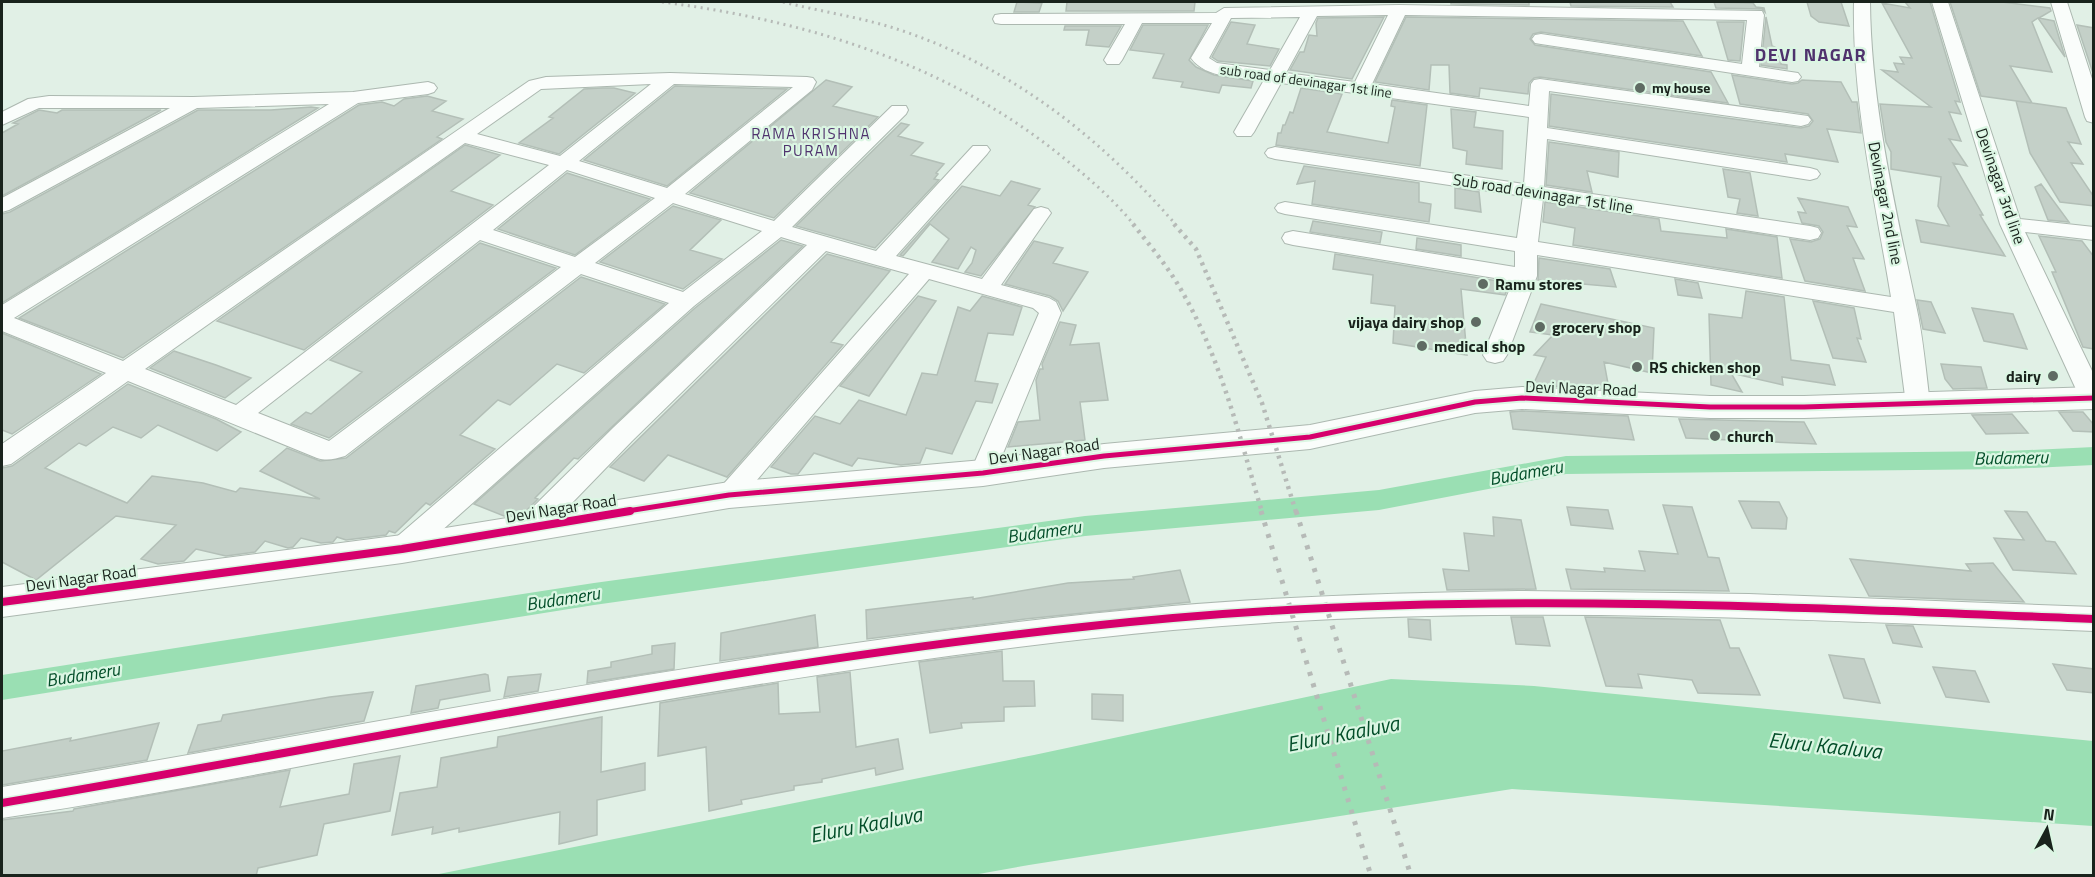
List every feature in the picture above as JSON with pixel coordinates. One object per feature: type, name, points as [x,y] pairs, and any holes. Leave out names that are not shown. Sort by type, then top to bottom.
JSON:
[{"type":"street","name":"Devinagar 2nd line","points":[[1862,2],[1861,26],[1867,108],[1906,307],[1918,404]]},
{"type":"street","name":"Devinagar 3rd line","points":[[1940,2],[2011,224],[2093,398]]},
{"type":"street","points":[[2059,2],[2094,117]]},
{"type":"street","points":[[1361,88],[1399,10]]},
{"type":"street","points":[[1001,19],[1135,20],[1220,11],[1399,10],[1756,15],[1749,71]]},
{"type":"street","name":"sub road of devinagar 1st line","points":[[1220,11],[1200,58],[1202,62],[1214,68],[1361,88],[1810,174]]},
{"type":"street","points":[[1244,132],[1312,11]]},
{"type":"street","points":[[1646,12],[1652,56]]},
{"type":"street","points":[[1113,60],[1135,20]]},
{"type":"street","points":[[1541,39],[1792,77]]},
{"type":"street","points":[[239,415],[477,232],[670,78]]},
{"type":"street","points":[[2,322],[124,372],[239,415],[326,451],[336,449],[671,195],[806,86],[807,82],[670,78],[546,82],[527,90],[460,136],[124,372],[2,457]]},
{"type":"street","points":[[1495,355],[1526,276],[1526,248],[1534,192],[1540,84],[1801,120]]},
{"type":"street","points":[[2,119],[35,103],[123,101],[194,103],[353,98],[429,88]]},
{"type":"street","points":[[2,315],[353,98]]},
{"type":"street","points":[[2,206],[194,103]]},
{"type":"street","points":[[402,549],[686,301],[778,228],[899,110]]},
{"type":"street","points":[[460,136],[565,163],[822,243],[1041,303],[1048,307],[1050,313],[983,473]]},
{"type":"street","points":[[881,259],[980,150]]},
{"type":"street","name":"Sub road devinagar 1st line","points":[[1275,153],[1810,233]]},
{"type":"street","points":[[1285,208],[1906,307]]},
{"type":"street","points":[[987,288],[1041,213]]},
{"type":"street","points":[[2011,224],[2094,234]]},
{"type":"street","points":[[477,232],[686,301]]},
{"type":"street","points":[[1293,238],[1526,276]]},
{"type":"street","points":[[532,526],[623,434],[822,243]]},
{"type":"street","points":[[729,495],[924,271]]},
{"type":"street","name":"Devi Nagar Road","points":[[2,602],[402,549],[729,495],[983,473],[1104,456],[1310,438],[1475,402],[1522,398],[1710,407],[1918,404],[2093,398]]},
{"type":"street","points":[[2,803],[786,665],[1171,618],[1293,609],[1647,603],[2094,619]]},
{"type":"water","name":"Eluru Kaaluva","points":[[1391,679],[1534,686],[2093,741],[2093,826],[1512,789],[973,875],[434,875],[1034,755]]},
{"type":"building","points":[[1017,2],[1042,3],[1039,12],[1014,12]]},
{"type":"building","points":[[1067,2],[1195,2],[1194,11],[1066,11]]},
{"type":"building","points":[[1451,2],[1529,2],[1529,5],[1451,4]]},
{"type":"building","points":[[1570,2],[1670,2],[1673,7],[1571,6]]},
{"type":"building","points":[[1714,2],[1753,3],[1756,7],[1764,8],[1765,12],[1762,9],[1716,8]]},
{"type":"building","points":[[1807,2],[1841,2],[1849,26],[1819,22],[1811,16]]},
{"type":"building","points":[[1905,2],[1930,2],[1960,102],[1955,101],[1961,114],[1949,112],[1961,141],[1949,139],[1967,166],[1953,163],[1983,215],[1980,215],[2005,256],[1921,242],[1916,220],[1949,226],[1938,206],[1941,177],[1891,169],[1891,152],[1886,142],[1880,104],[1931,107],[1882,70],[1898,72],[1894,63],[1904,64],[1900,57],[1912,58],[1882,3],[1910,8]]},
{"type":"building","points":[[1950,2],[2002,2],[2050,8],[2051,11],[2039,18],[2054,21],[2065,57],[2038,18],[2032,22],[2052,72],[2010,66],[2032,103],[2066,108],[2081,144],[2068,142],[2083,164],[2071,163],[2094,197],[2094,206],[2060,202],[2030,153],[2016,101],[2031,103],[1981,96]]},
{"type":"building","points":[[1384,17],[1352,79],[1290,70],[1300,52],[1304,52],[1309,35],[1317,36],[1318,18]]},
{"type":"building","points":[[1406,17],[1683,21],[1702,56],[1541,32],[1533,34],[1530,39],[1535,45],[1711,72],[1728,103],[1540,77],[1534,78],[1529,83],[1528,94],[1480,88],[1479,97],[1450,93],[1449,65],[1431,65],[1429,90],[1375,82]]},
{"type":"building","points":[[1766,17],[1772,46],[1775,47],[1777,56],[1781,56],[1781,64],[1787,65],[1787,69],[1761,65]]},
{"type":"building","points":[[1231,22],[1255,25],[1247,44],[1279,49],[1270,66],[1218,61],[1212,57]]},
{"type":"building","points":[[1717,22],[1744,22],[1740,61],[1728,60]]},
{"type":"building","points":[[1143,25],[1208,25],[1189,60],[1196,67],[1214,75],[1253,81],[1251,88],[1222,85],[1219,93],[1181,87],[1183,82],[1153,78],[1164,54],[1130,50]]},
{"type":"building","points":[[2077,25],[2094,28],[2094,76]]},
{"type":"building","points":[[1065,26],[1121,26],[1109,47],[1086,45],[1089,30],[1064,30]]},
{"type":"building","points":[[1732,75],[1792,84],[1802,80],[1841,82],[1852,102],[1857,102],[1861,133],[1827,129],[1838,162],[1785,154],[1787,162],[1549,126],[1551,94],[1801,128],[1809,126],[1813,121],[1808,114],[1740,104]]},
{"type":"building","points":[[826,80],[852,87],[833,106],[878,117],[774,218],[690,193]]},
{"type":"building","points":[[675,86],[787,89],[667,186],[584,160]]},
{"type":"building","points":[[614,88],[635,93],[559,154],[519,143],[553,118],[549,117],[584,89]]},
{"type":"building","points":[[1301,88],[1342,94],[1327,132],[1388,143],[1395,107],[1391,106],[1392,100],[1427,105],[1420,166],[1276,145],[1278,133],[1281,133],[1290,112],[1293,113]]},
{"type":"building","points":[[427,96],[446,101],[432,111],[463,119],[437,137],[442,139],[123,358],[19,318],[359,105],[382,102],[394,106],[404,99]]},
{"type":"building","points":[[318,108],[2,303],[2,214],[10,212],[198,110],[271,110]]},
{"type":"building","points":[[1451,109],[1476,112],[1474,127],[1503,131],[1502,169],[1466,164],[1467,151],[1453,148]]},
{"type":"building","points":[[39,110],[57,113],[62,110],[161,110],[2,196],[2,133],[18,124],[13,123]]},
{"type":"building","points":[[901,123],[909,125],[898,136],[923,143],[911,155],[944,164],[934,179],[939,180],[875,248],[796,226]]},
{"type":"building","points":[[1549,142],[1619,152],[1618,177],[1587,171],[1592,192],[1546,185]]},
{"type":"building","points":[[465,145],[500,155],[451,191],[493,205],[304,350],[217,321]]},
{"type":"building","points":[[1304,166],[1419,183],[1419,202],[1431,204],[1429,222],[1312,204],[1315,181],[1297,184]]},
{"type":"building","points":[[1723,169],[1750,173],[1758,216],[1737,213],[1740,199],[1728,197]]},
{"type":"building","points":[[567,173],[650,199],[575,255],[498,229]]},
{"type":"building","points":[[1011,181],[1040,189],[1028,205],[1035,207],[981,276],[965,272],[972,263],[976,250],[971,247],[958,269],[932,262],[949,239],[930,224],[903,256],[900,255],[962,186],[1000,196]]},
{"type":"building","points":[[2041,184],[2069,222],[2048,220],[2035,187]]},
{"type":"building","points":[[1455,188],[1479,192],[1481,212],[1455,208]]},
{"type":"building","points":[[1798,198],[1848,207],[1857,227],[1847,226],[1864,259],[1853,258],[1865,291],[1805,281],[1790,239],[1811,242],[1820,239],[1823,232],[1819,226],[1802,223],[1798,212],[1806,213]]},
{"type":"building","points":[[1545,202],[1659,219],[1661,231],[1727,238],[1726,229],[1777,237],[1782,278],[1573,245],[1575,228],[1543,222]]},
{"type":"building","points":[[673,206],[721,220],[690,250],[722,259],[683,289],[600,262]]},
{"type":"building","points":[[1313,221],[1382,232],[1380,243],[1310,232]]},
{"type":"building","points":[[2039,236],[2082,241],[2094,257],[2094,349],[2083,347],[2052,272],[2056,272]]},
{"type":"building","points":[[1417,238],[1461,245],[1461,256],[1416,249]]},
{"type":"building","points":[[781,240],[803,246],[578,459],[574,458],[535,498],[538,499],[524,513],[504,516],[474,504],[695,308]]},
{"type":"building","points":[[1034,241],[1063,248],[1053,263],[1088,272],[1063,311],[1058,301],[1050,296],[1005,284]]},
{"type":"building","points":[[480,243],[556,268],[329,438],[291,424],[306,412],[311,414],[362,372],[330,360]]},
{"type":"building","points":[[827,254],[890,271],[831,342],[843,345],[727,477],[668,455],[644,481],[610,467]]},
{"type":"building","points":[[1335,254],[1510,283],[1505,295],[1461,289],[1467,355],[1393,343],[1395,306],[1371,303],[1373,275],[1333,269]]},
{"type":"building","points":[[1539,258],[1610,269],[1616,287],[1538,280]]},
{"type":"building","points":[[581,277],[665,304],[584,373],[557,364],[510,405],[498,400],[460,435],[495,449],[430,505],[426,503],[395,533],[389,531],[386,535],[346,540],[337,537],[333,542],[321,543],[301,538],[293,547],[288,548],[265,541],[255,552],[226,556],[196,549],[184,561],[158,564],[141,559],[176,525],[116,516],[36,580],[2,562],[2,468],[12,466],[128,384],[216,419],[241,432],[217,451],[158,425],[141,438],[113,427],[86,446],[79,443],[45,468],[127,503],[152,476],[203,483],[236,492],[240,488],[320,499],[260,471],[287,448],[320,461],[346,458]]},
{"type":"building","points":[[1675,279],[1698,283],[1702,298],[1678,295]]},
{"type":"building","points":[[1746,291],[1784,297],[1791,360],[1829,365],[1835,385],[1782,377],[1783,385],[1731,373],[1742,392],[1711,385],[1709,314],[1742,318]]},
{"type":"building","points":[[918,296],[936,301],[869,396],[840,386]]},
{"type":"building","points":[[982,296],[1022,307],[1013,335],[988,333],[975,381],[998,384],[992,403],[976,401],[952,454],[926,448],[920,463],[901,465],[858,458],[852,466],[814,453],[798,474],[771,467],[815,416],[840,424],[859,400],[906,415],[922,373],[937,375],[958,307],[970,311]]},
{"type":"building","points":[[1917,300],[1931,302],[1945,333],[1923,329]]},
{"type":"building","points":[[1813,301],[1854,308],[1861,339],[1857,338],[1866,362],[1833,358]]},
{"type":"building","points":[[1541,304],[1654,328],[1652,373],[1604,362],[1609,389],[1533,385],[1546,357],[1534,355],[1553,335],[1530,332]]},
{"type":"building","points":[[1972,308],[2013,314],[2027,349],[1984,341]]},
{"type":"building","points":[[1060,322],[1076,325],[1070,345],[1099,343],[1108,400],[1080,402],[1085,440],[1008,447],[1018,422],[1040,420],[1036,380],[1040,369],[1043,369],[1042,364]]},
{"type":"building","points":[[2,333],[101,374],[12,434],[2,430]]},
{"type":"building","points":[[174,351],[251,378],[225,398],[150,368]]},
{"type":"building","points":[[1941,364],[1981,367],[1987,388],[1953,389],[1945,379]]},
{"type":"building","points":[[1510,412],[1628,416],[1634,440],[1513,429]]},
{"type":"building","points":[[2059,412],[2083,412],[2094,425],[2094,432],[2073,431]]},
{"type":"building","points":[[2012,414],[2028,433],[1986,434],[1972,415]]},
{"type":"building","points":[[1679,419],[1804,422],[1816,444],[1686,438]]},
{"type":"building","points":[[1739,501],[1779,502],[1787,518],[1786,529],[1752,528]]},
{"type":"building","points":[[1663,505],[1692,507],[1708,557],[1719,558],[1729,591],[1571,589],[1566,569],[1605,572],[1604,568],[1645,571],[1639,551],[1678,554]]},
{"type":"building","points":[[1567,507],[1608,510],[1613,529],[1571,525]]},
{"type":"building","points":[[2005,511],[2027,512],[2046,541],[2055,542],[2076,574],[2013,570],[1994,538],[2024,540]]},
{"type":"building","points":[[1493,517],[1521,520],[1536,589],[1447,590],[1443,569],[1469,571],[1464,533],[1494,536]]},
{"type":"building","points":[[1850,559],[1971,571],[1966,564],[1993,563],[2024,602],[1869,596]]},
{"type":"building","points":[[1180,570],[1190,602],[1025,619],[867,639],[866,610],[973,597],[973,599],[1068,583],[1134,579],[1133,577]]},
{"type":"building","points":[[815,615],[818,647],[720,661],[721,633]]},
{"type":"building","points":[[1511,617],[1543,617],[1550,646],[1516,644]]},
{"type":"building","points":[[1585,617],[1720,620],[1730,648],[1739,648],[1760,695],[1698,693],[1692,680],[1638,674],[1642,688],[1606,686]]},
{"type":"building","points":[[1408,619],[1430,620],[1431,640],[1409,637]]},
{"type":"building","points":[[1886,625],[1913,626],[1922,647],[1893,643]]},
{"type":"building","points":[[675,643],[674,669],[587,683],[588,671],[611,667],[611,662],[652,654],[652,646]]},
{"type":"building","points":[[1002,651],[1003,681],[1034,681],[1035,706],[1004,707],[1004,721],[961,723],[962,728],[930,733],[919,662]]},
{"type":"building","points":[[1829,655],[1864,659],[1880,703],[1844,698]]},
{"type":"building","points":[[2053,664],[2094,669],[2094,693],[2067,690]]},
{"type":"building","points":[[1933,667],[1975,671],[1989,702],[1946,697]]},
{"type":"building","points":[[850,672],[856,747],[898,739],[903,769],[876,775],[875,768],[822,779],[822,782],[794,786],[794,790],[741,800],[742,804],[709,811],[706,747],[658,756],[660,703],[778,683],[779,714],[820,712],[817,677]]},
{"type":"building","points":[[541,674],[538,691],[504,697],[508,677]]},
{"type":"building","points":[[488,675],[490,691],[440,700],[438,708],[411,713],[416,686]]},
{"type":"building","points":[[373,692],[364,721],[188,753],[198,725],[221,721],[223,715]]},
{"type":"building","points":[[1092,694],[1123,695],[1123,721],[1092,719]]},
{"type":"building","points":[[602,717],[601,772],[645,763],[645,790],[597,800],[597,835],[559,844],[560,812],[459,832],[459,828],[432,834],[433,827],[392,835],[400,793],[437,787],[441,758],[497,747],[498,737]]},
{"type":"building","points":[[159,723],[147,760],[2,785],[2,751],[71,738],[70,741]]},
{"type":"building","points":[[400,756],[390,811],[324,824],[317,855],[258,868],[256,876],[2,876],[2,820],[73,811],[290,770],[280,807],[349,794],[354,764]]},
{"type":"waterway","name":"Budameru","points":[[2,688],[594,594],[1085,526],[1379,500],[1566,465],[2008,460],[2094,456]]},
{"type":"railway","points":[[662,2],[717,10],[824,35],[875,52],[925,73],[974,97],[1020,126],[1093,182],[1134,225]]},
{"type":"railway","points":[[783,2],[889,26],[944,47],[982,65],[1018,86],[1086,135],[1117,163],[1176,225]]},
{"type":"railway","points":[[1133,224],[1173,276],[1209,347],[1229,401],[1262,512]]},
{"type":"railway","points":[[1174,224],[1196,249],[1262,403],[1296,512]]},
{"type":"railway","points":[[1261,511],[1371,876]]},
{"type":"railway","points":[[1296,511],[1411,876]]},
{"type":"cycle path","points":[[2,602],[402,549],[729,495],[983,473],[1104,456],[1310,437],[1475,402],[1522,398],[1710,407],[1804,407],[2094,398]]},
{"type":"cycle path","points":[[2,803],[732,675],[1026,633],[1173,618],[1288,610],[1518,603],[1749,606],[2094,619]]},
{"type":"place","name":"my house","points":[[1640,88]]},
{"type":"place","name":"Ramu stores","points":[[1483,284]]},
{"type":"place","name":"vijaya dairy shop","points":[[1476,322]]},
{"type":"place","name":"grocery shop","points":[[1540,327]]},
{"type":"place","name":"medical shop","points":[[1422,346]]},
{"type":"place","name":"RS chicken shop","points":[[1637,367]]},
{"type":"place","name":"dairy","points":[[2053,376]]},
{"type":"place","name":"church","points":[[1715,436]]},
{"type":"district","name":"DEVI NAGAR","points":[[1811,55]]},
{"type":"district","name":"RAMA KRISHNA PURAM","points":[[811,142]]}]
